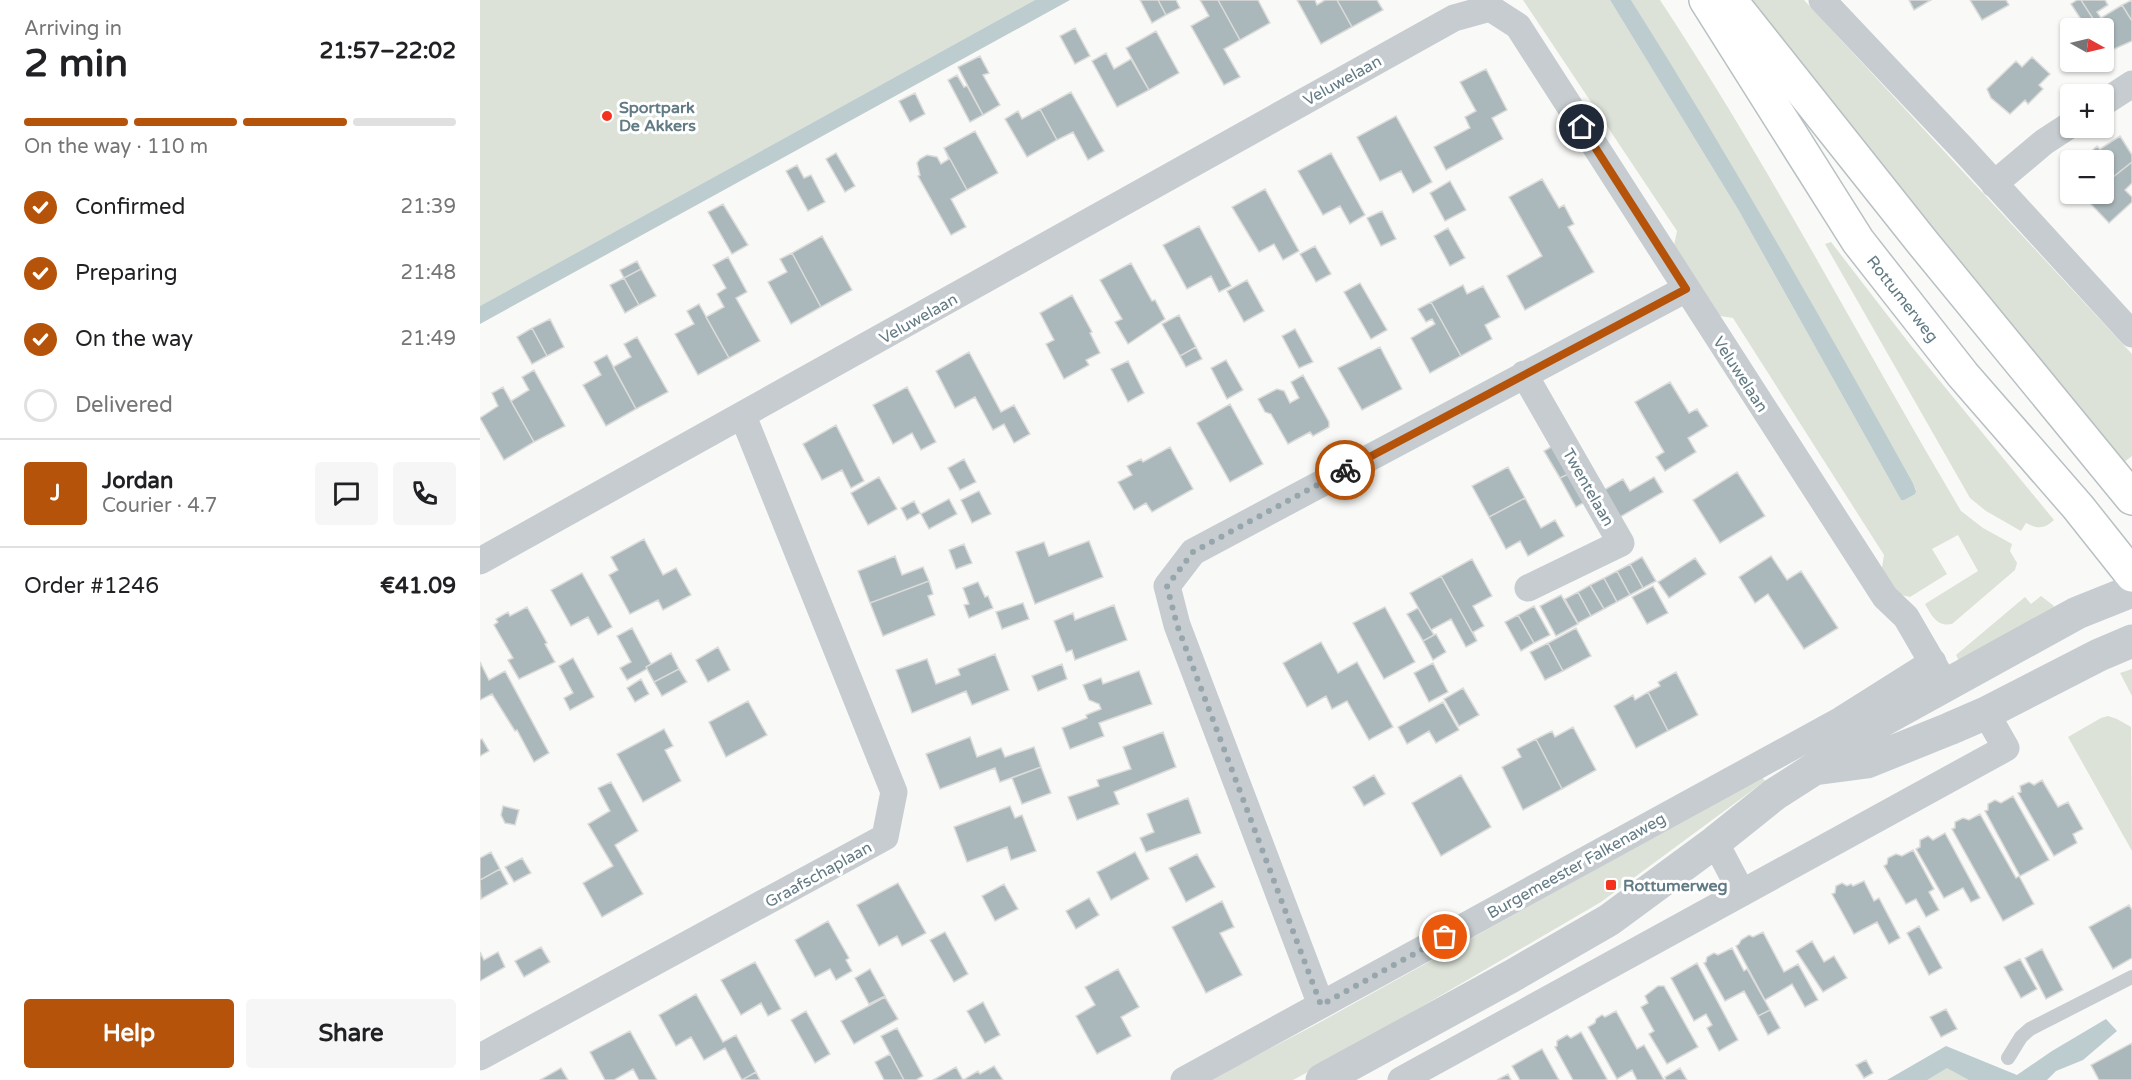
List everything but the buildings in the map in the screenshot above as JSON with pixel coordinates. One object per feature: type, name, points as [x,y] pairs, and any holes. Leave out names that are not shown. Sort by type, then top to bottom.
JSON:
[{"type":"main road","name":"Rottumerweg","points":[[1706,0],[1858,241],[1964,375],[2078,507],[2132,575]]},
{"type":"main road","points":[[1730,0],[1923,243],[2132,498]]},
{"type":"street","points":[[1822,0],[2132,334]]},
{"type":"street","name":"Veluwelaan","points":[[480,561],[1454,18],[1490,8],[1518,26],[1885,597],[1906,617],[1940,674]]},
{"type":"street","points":[[2114,96],[2132,84]]},
{"type":"street","points":[[1994,184],[2060,132]]},
{"type":"street","points":[[1321,1005],[1177,625],[1167,586],[1193,552],[1686,289]]},
{"type":"street","name":"Twentelaan","points":[[1524,374],[1621,543],[1528,588]]},
{"type":"street","name":"Graafschaplaan","points":[[480,1057],[885,837],[894,792],[743,416]]},
{"type":"street","name":"Burgemeester Falkenaweg","points":[[1184,1080],[1841,720],[2077,613],[2132,591]]},
{"type":"street","name":"Burgemeester Falkenaweg","points":[[1814,769],[1867,762],[1986,713],[2099,655],[2132,641]]},
{"type":"street","name":"Burgemeester Falkenaweg","points":[[1322,1080],[1609,920],[1715,842],[1775,794],[1814,769],[1852,737],[1940,674]]},
{"type":"street","points":[[1401,1080],[2006,748],[1986,713]]},
{"type":"street","points":[[1715,842],[1742,893]]},
{"type":"lane","points":[[2008,1058],[2021,1037],[2030,1029],[2132,977]]},
{"type":"shaded area","name":"Sportpark De Akkers","points":[[480,0],[1035,0],[480,306]]},
{"type":"shaded area","points":[[1035,0],[1070,0],[480,324],[480,306]]},
{"type":"shaded area","points":[[1523,0],[1610,0],[1739,211],[1901,500],[1916,490],[1913,483],[1786,259],[1631,0],[1660,0],[1777,189],[1961,511],[1983,528],[2012,544],[2010,551],[2017,563],[2015,570],[1952,624],[1939,622],[1925,604],[1978,571],[1958,535],[1932,549],[1947,574],[1910,597],[1893,593],[1881,574],[1884,555],[1733,318],[1714,315],[1673,250],[1677,231]]},
{"type":"shaded area","points":[[1610,0],[1631,0],[1668,59],[1810,300],[1913,483],[1915,494],[1901,500],[1739,211]]},
{"type":"shaded area","points":[[1741,0],[1804,0],[2132,354],[2132,456],[2119,466]]},
{"type":"shaded area","points":[[1831,242],[1912,347],[2054,520],[2041,527],[2026,523],[2021,531],[1986,511],[1970,498],[1825,244]]},
{"type":"shaded area","points":[[2041,596],[2054,606],[2050,612],[1961,665],[1956,655],[2025,597],[2031,604]]},
{"type":"shaded area","points":[[2132,669],[2132,696],[2120,673]]},
{"type":"shaded area","points":[[2108,716],[2131,727],[2132,851],[2068,737]]},
{"type":"shaded area","points":[[1762,777],[1765,781],[1601,902],[1330,1060],[1293,1080],[1210,1080],[1315,1025]]},
{"type":"shaded area","points":[[2106,1019],[2117,1031],[2083,1060],[2056,1071],[2047,1080],[1969,1080],[1947,1068],[1927,1080],[1887,1080],[1946,1046],[2017,1075]]},
{"type":"shaded area","points":[[1943,1059],[1990,1080],[1907,1080]]},
{"type":"way so far","points":[[1345,470],[1193,552],[1167,586],[1177,625],[1321,1005],[1445,937]]},
{"type":"place","name":"Sportpark De Akkers","points":[[607,116]]},
{"type":"place","name":"Rottumerweg","points":[[1611,885]]},
{"type":"route","points":[[1345,470],[1686,289],[1582,127]]}]
